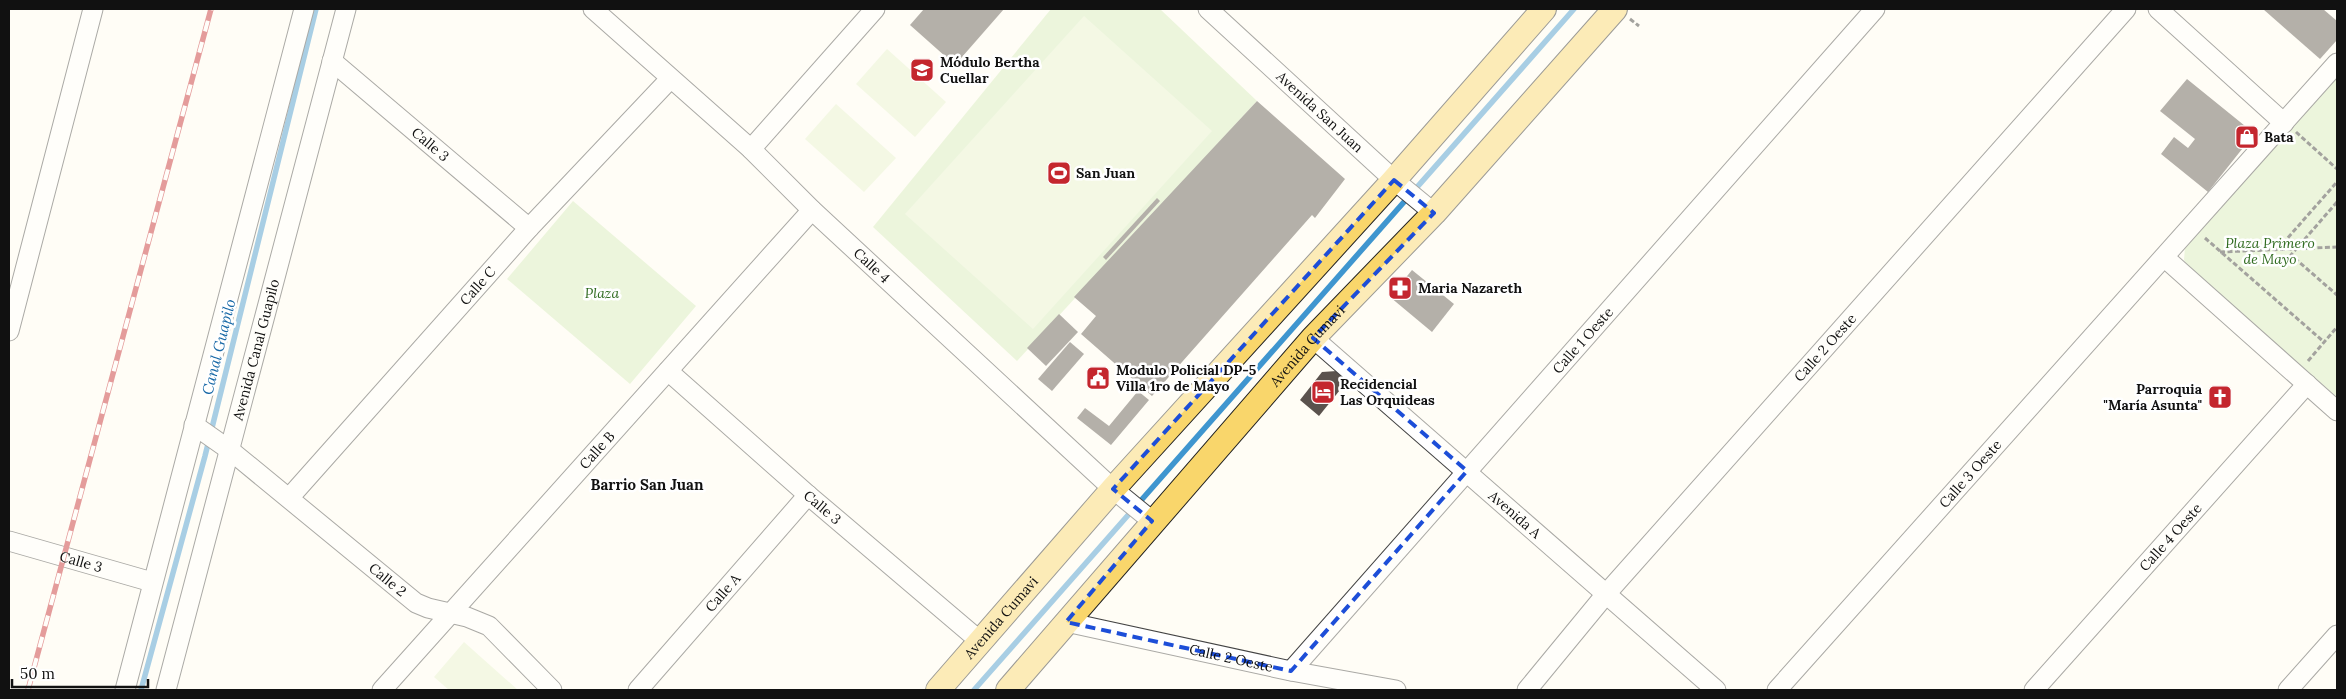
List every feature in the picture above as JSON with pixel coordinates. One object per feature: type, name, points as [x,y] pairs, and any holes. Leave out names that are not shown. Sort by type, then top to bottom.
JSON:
[{"type":"main road","name":"Avenida Cumavi","points":[[1008,690],[1066,622],[1146,516],[1313,338],[1615,9]]},
{"type":"main road","name":"Avenida Cumavi","points":[[938,690],[980,642],[1119,494],[1399,184],[1536,11]]},
{"type":"street","points":[[9,331],[92,9]]},
{"type":"street","points":[[125,690],[152,582],[197,428],[304,9]]},
{"type":"street","name":"Avenida Canal Guapilo","points":[[166,690],[227,448],[346,9]]},
{"type":"street","name":"Calle 4","points":[[593,9],[751,149],[812,210],[1119,494],[1146,516]]},
{"type":"street","points":[[751,149],[875,9]]},
{"type":"street","name":"Avenida San Juan","points":[[1208,9],[1399,184],[1430,209]]},
{"type":"street","name":"Calle 1 Oeste","points":[[1291,671],[1875,9]]},
{"type":"street","name":"Calle 2 Oeste","points":[[1527,690],[1606,594],[2126,9]]},
{"type":"street","points":[[2158,9],[2291,128]]},
{"type":"street","name":"Calle 3","points":[[332,61],[530,228]]},
{"type":"street","points":[[2337,63],[2291,128],[2165,258],[2337,411]]},
{"type":"street","name":"Calle C","points":[[289,498],[530,228],[670,79]]},
{"type":"street","name":"Calle B","points":[[382,690],[812,210]]},
{"type":"street","name":"Calle 3 Oeste","points":[[1777,690],[2165,258]]},
{"type":"street","name":"Avenida A","points":[[1313,338],[1716,690]]},
{"type":"street","name":"Calle 3","points":[[668,371],[808,495],[980,642]]},
{"type":"street","name":"Calle 4 Oeste","points":[[2034,690],[2307,384]]},
{"type":"street","name":"Calle 2","points":[[197,428],[227,448],[416,603],[489,626],[552,690]]},
{"type":"street","name":"Calle A","points":[[638,690],[808,495]]},
{"type":"street","name":"Calle 3","points":[[9,541],[152,582]]},
{"type":"street","name":"Calle 2 Oeste","points":[[1066,622],[1291,671],[1396,690]]},
{"type":"street","points":[[2288,690],[2337,635]]},
{"type":"path","points":[[2291,128],[2304,126]]},
{"type":"path","points":[[2291,128],[2291,141]]},
{"type":"path","points":[[2291,128],[2337,169]]},
{"type":"path","points":[[2277,250],[2337,182]]},
{"type":"path","points":[[2337,202],[2290,255],[2337,295]]},
{"type":"path","points":[[2199,244],[2211,230]]},
{"type":"path","points":[[2205,238],[2324,342]]},
{"type":"path","points":[[2220,252],[2337,247]]},
{"type":"path","points":[[2308,361],[2337,327]]},
{"type":"path","points":[[2300,354],[2315,367]]},
{"type":"highlighted area","points":[[1394,180],[1434,213],[1313,338],[1467,471],[1291,671],[1066,622],[1152,521],[1113,489]]},
{"type":"green space","name":"San Juan","points":[[1051,9],[1160,9],[1257,101],[1017,361],[873,227]]},
{"type":"green space","name":"San Juan","points":[[1084,16],[1212,131],[1033,329],[905,214]]},
{"type":"green space","points":[[887,49],[946,102],[915,137],[856,84]]},
{"type":"green space","name":"Plaza Primero de Mayo","points":[[2337,76],[2337,397],[2189,268],[2184,260],[2185,247]]},
{"type":"green space","points":[[836,104],[896,158],[864,192],[805,139]]},
{"type":"green space","name":"Plaza","points":[[573,201],[696,306],[630,384],[507,279]]},
{"type":"green space","points":[[464,642],[518,690],[449,690],[434,677]]},
{"type":"building","points":[[924,9],[1004,9],[955,65],[910,25]]},
{"type":"building","points":[[2263,9],[2323,9],[2337,21],[2337,40],[2320,59]]},
{"type":"building","points":[[2187,79],[2250,130],[2250,139],[2208,192],[2161,154],[2174,137],[2188,148],[2195,139],[2160,111]]},
{"type":"building","name":"San Juan","points":[[1257,101],[1345,179],[1315,218],[1312,215],[1152,396],[1081,334],[1096,316],[1074,297]]},
{"type":"building","points":[[1157,198],[1160,201],[1106,260],[1103,257]]},
{"type":"building","points":[[1412,270],[1454,304],[1432,332],[1390,297]]},
{"type":"building","points":[[1059,314],[1078,332],[1046,366],[1027,348]]},
{"type":"building","points":[[1070,342],[1084,354],[1052,391],[1038,379]]},
{"type":"building","name":"Recidencial Las Orquideas","points":[[1337,371],[1348,380],[1319,416],[1300,400],[1322,372]]},
{"type":"building","points":[[1138,391],[1149,400],[1111,445],[1077,418],[1085,408],[1109,426]]},
{"type":"waterway","name":"Canal Guapilo","points":[[141,690],[205,456],[316,9]]},
{"type":"waterway","points":[[974,690],[1574,9]]},
{"type":"railway","points":[[28,690],[211,9]]},
{"type":"place","name":"Módulo Bertha Cuellar","points":[[922,70]]},
{"type":"place","name":"Bata","points":[[2247,137]]},
{"type":"place","name":"San Juan","points":[[1059,173]]},
{"type":"place","name":"Maria Nazareth","points":[[1400,288]]},
{"type":"place","name":"Modulo Policial DP-5 Villa 1ro de Mayo","points":[[1098,378]]},
{"type":"place","name":"Recidencial Las Orquideas","points":[[1323,392]]},
{"type":"place","name":"Parroquia \"María Asunta\"","points":[[2220,397]]},
{"type":"district","name":"Barrio San Juan","points":[[647,485]]}]
